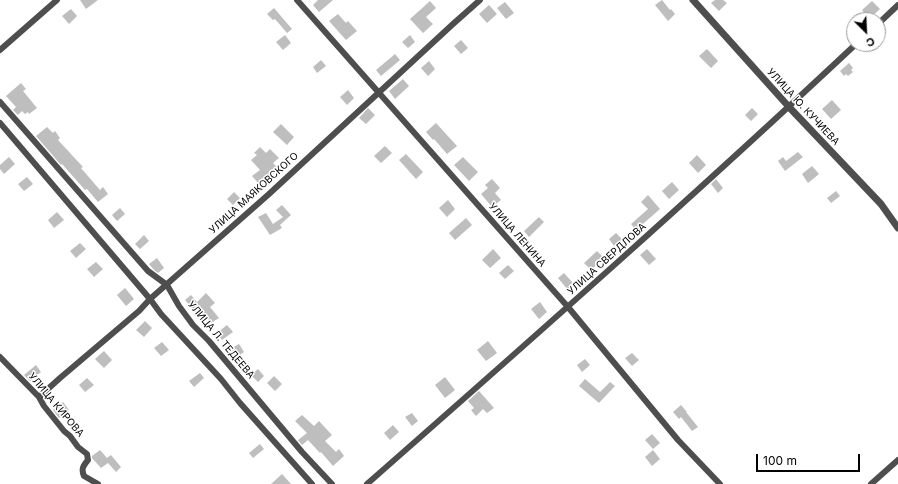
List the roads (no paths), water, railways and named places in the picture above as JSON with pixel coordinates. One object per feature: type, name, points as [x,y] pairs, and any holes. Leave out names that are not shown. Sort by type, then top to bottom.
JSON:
[{"type":"street","points":[[0,50],[57,0]]},
{"type":"street","name":"УЛИЦА ЛЕНИНА","points":[[298,0],[568,307],[678,440],[720,484]]},
{"type":"street","name":"УЛИЦА МАЯКОВСКОГО","points":[[39,397],[139,311],[150,299],[269,194],[480,0]]},
{"type":"street","name":"УЛИЦА Ю. КУЧИЕВА","points":[[694,0],[789,107],[880,204],[898,228]]},
{"type":"street","points":[[886,16],[898,5]]},
{"type":"street","name":"УЛИЦА СВЕРДЛОВА","points":[[367,484],[568,307],[789,107],[847,52]]},
{"type":"street","name":"УЛИЦА Л. ТЕДЕЕВА","points":[[0,102],[148,271],[167,285],[179,306],[193,325],[209,341],[302,452],[332,484]]},
{"type":"street","points":[[0,123],[150,299],[161,314],[221,379],[240,403],[312,484]]},
{"type":"street","name":"УЛИЦА КИРОВА","points":[[0,357],[39,397],[44,406],[64,431],[70,436],[78,447],[87,454],[88,460],[82,471],[84,476],[98,484]]},
{"type":"street","points":[[871,484],[898,460]]}]
